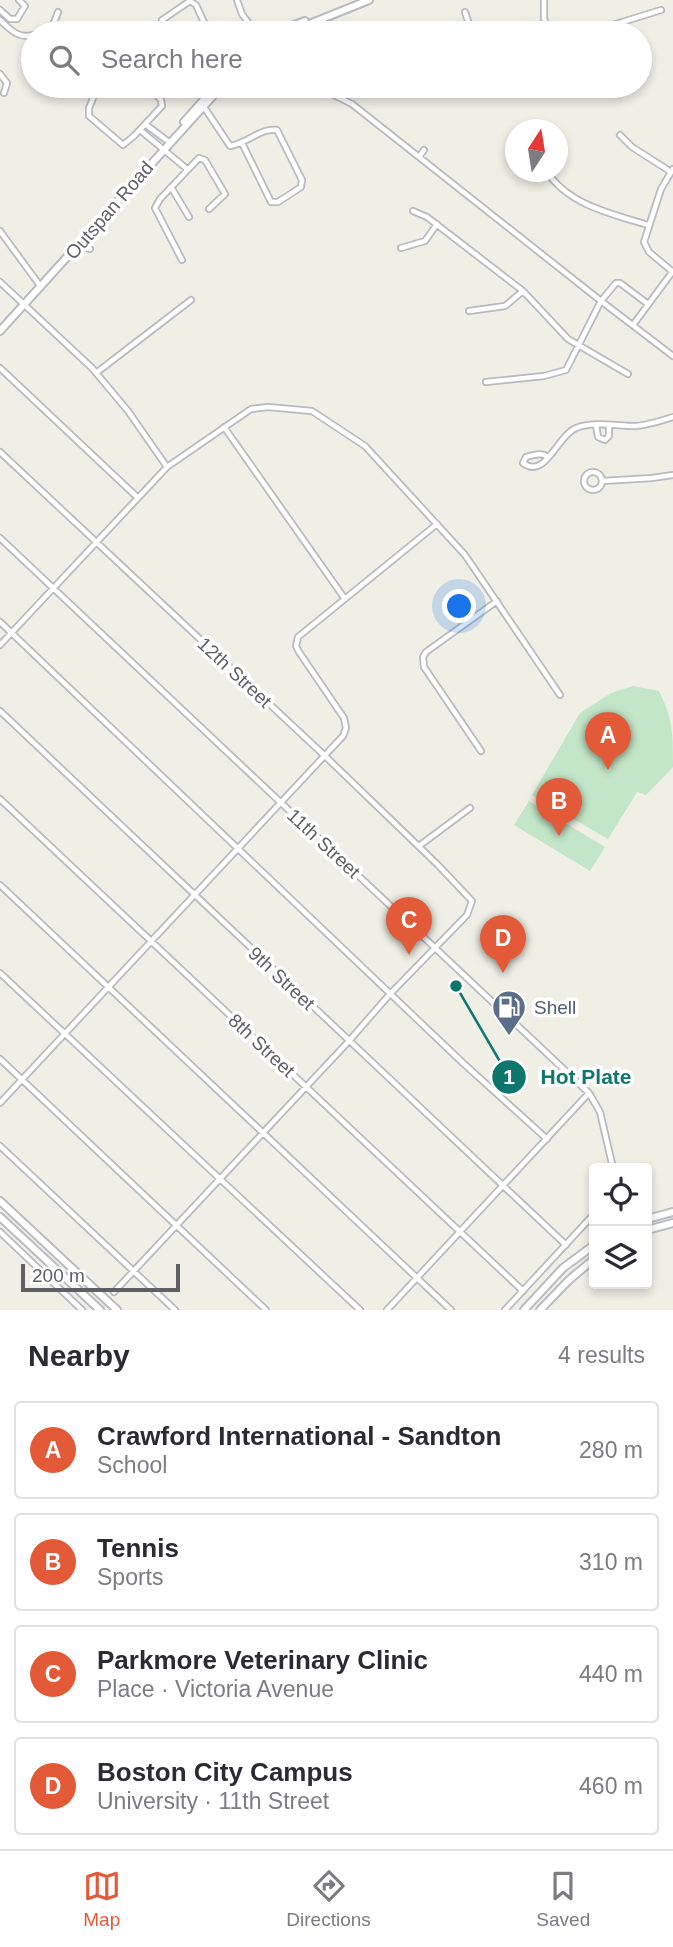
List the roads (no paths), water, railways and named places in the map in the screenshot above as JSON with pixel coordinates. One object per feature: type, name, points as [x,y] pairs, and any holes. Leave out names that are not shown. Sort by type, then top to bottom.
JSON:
[{"type":"main road","points":[[311,21],[369,0]]},
{"type":"main road","points":[[314,21],[321,18]]},
{"type":"main road","name":"Outspan Road","points":[[0,331],[207,98]]},
{"type":"main road","name":"Outspan Road","points":[[202,104],[209,98]]},
{"type":"main road","points":[[0,1201],[117,1310]]},
{"type":"main road","points":[[652,1217],[673,1212]]},
{"type":"main road","points":[[0,1217],[100,1310]]},
{"type":"main road","points":[[652,1229],[673,1223]]},
{"type":"main road","points":[[524,1310],[563,1268],[589,1249]]},
{"type":"main road","points":[[540,1310],[589,1263]]},
{"type":"street","points":[[0,10],[10,19],[17,19],[25,6],[19,0]]},
{"type":"street","points":[[237,0],[247,21]]},
{"type":"street","points":[[544,0],[545,21]]},
{"type":"street","points":[[162,21],[190,1],[196,5],[203,21]]},
{"type":"street","points":[[626,21],[661,10]]},
{"type":"street","points":[[56,21],[58,12]]},
{"type":"street","points":[[465,12],[468,21]]},
{"type":"street","points":[[0,20],[21,36]]},
{"type":"street","points":[[0,74],[7,83],[4,93]]},
{"type":"street","points":[[93,98],[89,108],[91,118],[122,145],[140,130],[162,104],[160,98]]},
{"type":"street","points":[[340,98],[352,104],[673,356]]},
{"type":"street","points":[[202,104],[230,146],[272,128],[277,130],[302,180],[301,187],[278,202],[271,202],[242,143]]},
{"type":"street","points":[[145,124],[169,142]]},
{"type":"street","points":[[140,130],[187,169]]},
{"type":"street","points":[[620,135],[632,147],[672,171],[661,189],[648,225],[645,245],[649,253],[673,271],[633,325]]},
{"type":"street","points":[[418,156],[424,150]]},
{"type":"street","points":[[182,260],[155,210],[157,202],[198,159],[203,159],[225,194],[209,209]]},
{"type":"street","points":[[557,182],[586,205],[648,225]]},
{"type":"street","points":[[171,187],[189,217]]},
{"type":"street","points":[[413,211],[424,214],[523,291],[562,334],[628,374]]},
{"type":"street","points":[[401,248],[425,241],[437,224]]},
{"type":"street","points":[[0,231],[41,287]]},
{"type":"street","points":[[78,245],[90,249]]},
{"type":"street","points":[[0,282],[96,373],[128,411],[167,467]]},
{"type":"street","points":[[486,382],[562,373],[568,367],[601,301],[614,283],[618,282],[648,304]]},
{"type":"street","points":[[469,311],[505,306],[523,291]]},
{"type":"street","points":[[96,373],[191,300]]},
{"type":"street","points":[[0,368],[137,497]]},
{"type":"street","points":[[0,645],[167,467],[246,411],[256,408],[303,409],[324,418],[365,446],[465,555],[560,695]]},
{"type":"street","points":[[548,457],[542,454],[534,455],[526,457],[523,463],[528,467],[546,462],[573,430],[596,425],[646,425],[673,418]]},
{"type":"street","points":[[596,425],[598,437],[605,440],[609,425]]},
{"type":"street","points":[[224,426],[345,599]]},
{"type":"street","name":"12th Street","points":[[0,452],[325,756],[468,895],[472,901],[469,913],[435,947]]},
{"type":"street","points":[[594,472],[602,481],[599,489],[593,491],[586,488],[583,481],[585,476],[594,472]]},
{"type":"street","points":[[602,481],[673,475]]},
{"type":"street","points":[[0,1103],[343,736],[346,728],[344,718],[299,652],[297,639],[300,633],[436,524]]},
{"type":"street","name":"11th Street","points":[[0,538],[589,1093],[600,1112],[612,1163]]},
{"type":"street","points":[[481,751],[424,667],[423,657],[426,652],[497,601]]},
{"type":"street","points":[[0,622],[390,994],[547,1139]]},
{"type":"street","name":"9th Street","points":[[0,711],[566,1245]]},
{"type":"street","name":"8th Street","points":[[0,799],[523,1291]]},
{"type":"street","points":[[419,846],[470,808]]},
{"type":"street","points":[[0,885],[451,1310]]},
{"type":"street","points":[[114,1292],[435,947]]},
{"type":"street","points":[[0,973],[360,1310]]},
{"type":"street","points":[[0,1059],[266,1310]]},
{"type":"street","points":[[387,1310],[589,1093]]},
{"type":"street","points":[[0,1146],[175,1310]]},
{"type":"street","points":[[505,1310],[589,1220]]},
{"type":"street","points":[[0,1232],[82,1310]]},
{"type":"place","name":"Crawford International - Sandton","points":[[608,770]]},
{"type":"place","name":"Tennis","points":[[559,836]]},
{"type":"place","name":"Parkmore Veterinary Clinic","points":[[409,955]]},
{"type":"place","name":"Boston City Campus","points":[[503,973]]},
{"type":"place","name":"Hot Plate","points":[[456,986]]},
{"type":"place","name":"Shell","points":[[509,1037]]}]
